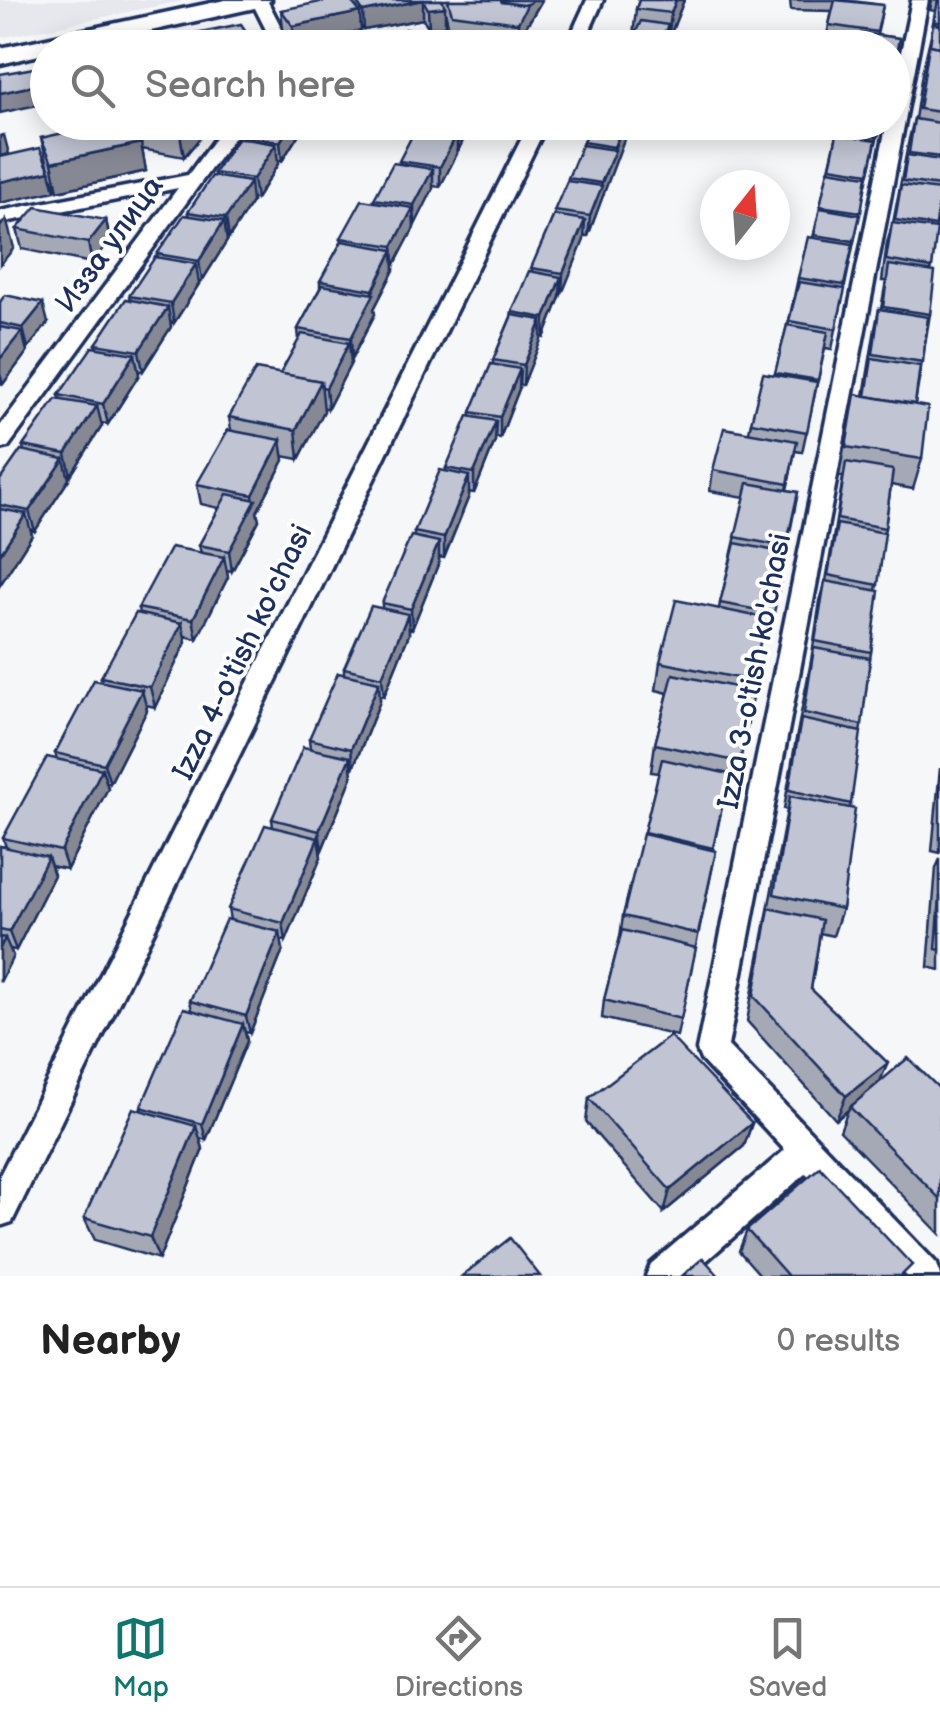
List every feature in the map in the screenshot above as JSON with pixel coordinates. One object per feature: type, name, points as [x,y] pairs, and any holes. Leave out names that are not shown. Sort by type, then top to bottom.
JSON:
[{"type":"main road","points":[[120,30],[259,0]]},
{"type":"main road","points":[[0,56],[30,50]]},
{"type":"street","points":[[259,0],[275,30]]},
{"type":"street","points":[[581,30],[595,0]]},
{"type":"street","name":"Izza 3-o'tish ko'chasi","points":[[910,50],[920,0]]},
{"type":"street","name":"Изза улица","points":[[0,442],[223,140]]},
{"type":"street","name":"Izza 4-o'tish ko'chasi","points":[[0,1210],[529,140]]},
{"type":"street","name":"Izza 3-o'tish ko'chasi","points":[[892,140],[712,1050],[925,1276]]},
{"type":"street","name":"Изза улица","points":[[0,216],[194,179]]},
{"type":"street","points":[[663,1276],[806,1152]]},
{"type":"shaded area","points":[[0,0],[187,0],[30,30],[0,38]]},
{"type":"building","points":[[350,0],[360,12],[293,26],[281,10]]},
{"type":"building","points":[[355,0],[422,0],[363,12]]},
{"type":"building","points":[[423,0],[442,0],[445,7],[428,9]]},
{"type":"building","points":[[448,0],[501,0],[527,5],[518,23],[452,14]]},
{"type":"building","points":[[501,0],[532,0],[523,5]]},
{"type":"building","points":[[639,0],[676,0],[671,13],[636,9]]},
{"type":"building","points":[[835,0],[883,5],[877,30],[829,25]]},
{"type":"building","points":[[938,0],[940,22],[934,22]]},
{"type":"building","points":[[641,21],[668,25],[666,30],[637,30]]},
{"type":"building","points":[[241,24],[245,30],[211,30]]},
{"type":"building","points":[[933,24],[940,25],[940,47],[930,45]]},
{"type":"building","points":[[929,45],[940,47],[940,112],[919,109]]},
{"type":"building","points":[[30,69],[30,87],[0,93],[0,74]]},
{"type":"building","points":[[914,119],[940,123],[940,157],[909,153]]},
{"type":"building","points":[[42,140],[141,143],[52,162]]},
{"type":"building","points":[[237,140],[276,144],[253,179],[214,173]]},
{"type":"building","points":[[410,140],[454,140],[440,167],[399,161]]},
{"type":"building","points":[[584,140],[617,140],[614,147]]},
{"type":"building","points":[[836,140],[876,140],[869,173],[830,167]]},
{"type":"building","points":[[582,145],[615,150],[601,183],[568,178]]},
{"type":"building","points":[[40,148],[50,171],[0,182],[0,157]]},
{"type":"building","points":[[907,155],[940,160],[940,186],[903,181]]},
{"type":"building","points":[[393,163],[433,169],[414,205],[374,199]]},
{"type":"building","points":[[828,170],[867,176],[861,212],[820,206]]},
{"type":"building","points":[[212,176],[250,182],[226,218],[188,212]]},
{"type":"building","points":[[567,181],[602,186],[590,216],[554,211]]},
{"type":"building","points":[[901,185],[940,190],[936,226],[895,220]]},
{"type":"building","points":[[362,200],[413,208],[393,246],[341,238]]},
{"type":"building","points":[[36,207],[106,220],[88,243],[17,229]]},
{"type":"building","points":[[820,208],[860,215],[854,241],[814,235]]},
{"type":"building","points":[[184,215],[224,221],[199,261],[157,254]]},
{"type":"building","points":[[554,215],[585,220],[563,273],[531,268]]},
{"type":"building","points":[[892,223],[937,229],[932,268],[886,260]]},
{"type":"building","points":[[808,237],[853,244],[844,285],[798,278]]},
{"type":"building","points":[[342,241],[393,250],[373,290],[320,281]]},
{"type":"building","points":[[155,257],[196,264],[171,303],[129,296]]},
{"type":"building","points":[[889,265],[935,272],[930,314],[883,307]]},
{"type":"building","points":[[529,271],[561,277],[545,318],[512,312]]},
{"type":"building","points":[[799,282],[845,289],[836,329],[789,321]]},
{"type":"building","points":[[322,285],[374,294],[351,338],[298,329]]},
{"type":"building","points":[[5,295],[43,303],[23,328],[0,323],[0,302]]},
{"type":"building","points":[[126,299],[168,307],[139,351],[96,344]]},
{"type":"building","points":[[879,309],[928,317],[923,362],[873,354]]},
{"type":"building","points":[[512,315],[542,320],[524,365],[493,360]]},
{"type":"building","points":[[787,325],[828,332],[818,380],[775,373]]},
{"type":"building","points":[[0,327],[22,331],[0,359]]},
{"type":"building","points":[[302,334],[349,343],[326,388],[321,381],[280,374]]},
{"type":"building","points":[[92,347],[135,354],[103,404],[59,395]]},
{"type":"building","points":[[872,358],[920,366],[915,404],[866,396]]},
{"type":"building","points":[[491,364],[520,369],[500,417],[471,412]]},
{"type":"building","points":[[256,369],[321,381],[296,430],[229,417]]},
{"type":"building","points":[[763,373],[817,382],[807,432],[751,422]]},
{"type":"building","points":[[855,394],[928,407],[922,459],[846,447]]},
{"type":"building","points":[[56,399],[97,406],[66,454],[23,446]]},
{"type":"building","points":[[468,416],[496,421],[474,473],[446,468]]},
{"type":"building","points":[[724,428],[797,441],[788,484],[713,470]]},
{"type":"building","points":[[228,430],[281,440],[253,495],[197,484]]},
{"type":"building","points":[[21,450],[64,459],[29,511],[0,505],[0,480]]},
{"type":"building","points":[[846,462],[893,470],[885,528],[837,519]]},
{"type":"building","points":[[440,470],[469,476],[444,538],[414,532]]},
{"type":"building","points":[[748,483],[798,492],[786,547],[735,537]]},
{"type":"building","points":[[227,494],[256,500],[229,551],[199,545]]},
{"type":"building","points":[[0,509],[26,514],[0,554]]},
{"type":"building","points":[[837,524],[885,533],[878,585],[828,575]]},
{"type":"building","points":[[411,536],[439,542],[411,609],[382,603]]},
{"type":"building","points":[[735,543],[786,553],[774,613],[720,603]]},
{"type":"building","points":[[171,547],[224,557],[193,619],[138,608]]},
{"type":"building","points":[[825,581],[879,591],[871,652],[815,641]]},
{"type":"building","points":[[676,600],[765,618],[752,681],[660,662]]},
{"type":"building","points":[[371,606],[408,614],[382,677],[344,668]]},
{"type":"building","points":[[136,613],[182,623],[150,687],[101,677]]},
{"type":"building","points":[[814,648],[870,658],[862,725],[804,713]]},
{"type":"building","points":[[338,673],[379,682],[351,749],[309,739]]},
{"type":"building","points":[[673,674],[754,691],[740,762],[655,744]]},
{"type":"building","points":[[94,680],[142,690],[104,764],[55,753]]},
{"type":"building","points":[[801,719],[861,732],[851,804],[789,790]]},
{"type":"building","points":[[303,747],[350,757],[319,831],[272,819]]},
{"type":"building","points":[[47,757],[102,769],[61,851],[3,838]]},
{"type":"building","points":[[662,759],[729,774],[713,848],[644,832]]},
{"type":"building","points":[[790,796],[855,809],[842,909],[774,894]]},
{"type":"building","points":[[265,825],[318,838],[283,923],[228,909]]},
{"type":"building","points":[[643,834],[716,851],[698,934],[623,916]]},
{"type":"building","points":[[0,846],[48,857],[9,932],[0,930]]},
{"type":"building","points":[[940,896],[940,950],[936,949]]},
{"type":"building","points":[[769,908],[822,920],[811,989],[888,1063],[846,1096],[754,996]]},
{"type":"building","points":[[226,919],[280,932],[246,1016],[190,1001]]},
{"type":"building","points":[[622,930],[696,948],[681,1019],[604,1000]]},
{"type":"building","points":[[184,1008],[243,1024],[202,1124],[141,1107]]},
{"type":"building","points":[[670,1036],[752,1123],[670,1190],[589,1098]]},
{"type":"building","points":[[908,1058],[940,1089],[940,1199],[850,1107]]},
{"type":"building","points":[[133,1108],[196,1126],[150,1237],[84,1218]]},
{"type":"building","points":[[820,1167],[912,1265],[901,1276],[788,1276],[747,1230]]},
{"type":"building","points":[[510,1238],[540,1276],[462,1276]]},
{"type":"building","points":[[703,1258],[719,1276],[682,1276]]}]
